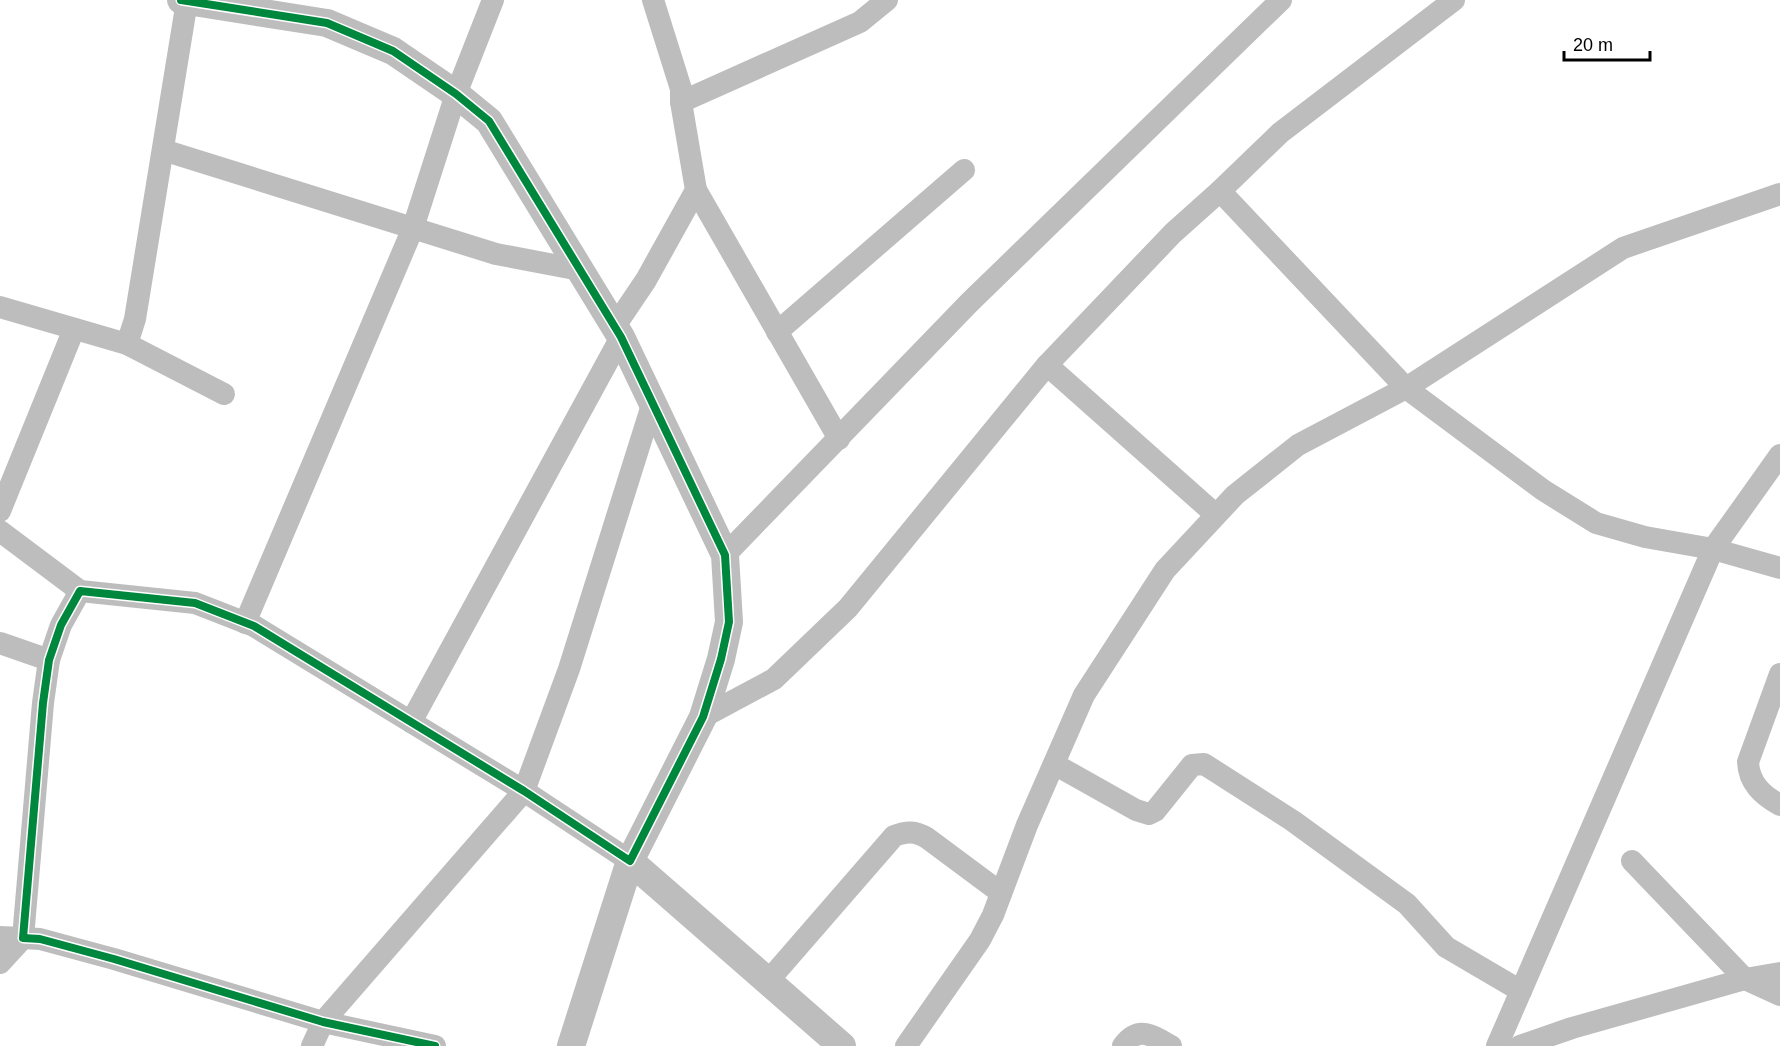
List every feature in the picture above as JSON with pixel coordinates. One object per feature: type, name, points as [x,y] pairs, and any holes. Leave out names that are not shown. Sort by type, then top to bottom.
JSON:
[{"type":"street","points":[[245,623],[413,228],[456,94],[493,0]]},
{"type":"street","points":[[653,0],[681,89],[681,102],[696,190],[839,439]]},
{"type":"street","points":[[681,102],[860,22],[887,0]]},
{"type":"street","points":[[725,555],[970,302],[1281,0]]},
{"type":"street","points":[[703,717],[774,679],[848,608],[1047,365],[1173,233],[1280,133],[1454,0]]},
{"type":"street","points":[[127,344],[135,319],[163,150],[184,1],[327,23],[393,51],[456,94],[489,121],[618,331],[725,555],[729,622],[721,659],[703,717],[630,861],[571,1046]]},
{"type":"street","points":[[163,150],[496,254],[580,270]]},
{"type":"street","points":[[777,332],[964,170]]},
{"type":"street","points":[[411,722],[618,331],[696,190]]},
{"type":"street","points":[[1220,191],[1406,388],[1543,490],[1596,524],[1645,537],[1713,549],[1780,568]]},
{"type":"street","points":[[906,1046],[980,940],[1084,695],[1165,570],[1235,495],[1298,445],[1406,388],[1623,248],[1780,194]]},
{"type":"street","points":[[0,307],[127,344],[224,394]]},
{"type":"street","points":[[0,511],[74,330]]},
{"type":"street","points":[[1047,365],[1216,515]]},
{"type":"street","points":[[312,1046],[323,1022],[524,791],[569,669],[652,402]]},
{"type":"street","points":[[1497,1046],[1713,549],[1780,455]]},
{"type":"street","points":[[0,531],[80,591],[195,603],[245,623],[524,791],[630,861],[842,1046]]},
{"type":"street","points":[[0,963],[22,938],[43,703],[49,660],[61,625],[80,591]]},
{"type":"street","points":[[0,643],[49,660]]},
{"type":"street","points":[[1780,674],[1748,762],[1748,775],[1754,784],[1780,805]]},
{"type":"street","points":[[1054,764],[1136,810],[1149,814],[1155,811],[1192,765],[1204,764],[1293,821],[1407,903],[1446,947],[1521,991]]},
{"type":"street","points":[[768,981],[894,836],[904,832],[917,833],[927,838],[1001,892]]},
{"type":"street","points":[[1632,861],[1745,979],[1780,995]]},
{"type":"street","points":[[0,937],[39,939],[114,959],[323,1022],[435,1046]]},
{"type":"street","points":[[1520,1046],[1572,1028],[1745,979],[1780,973]]},
{"type":"street","points":[[1123,1046],[1130,1036],[1138,1033],[1147,1034],[1171,1046]]},
{"type":"cycle path","points":[[181,0],[327,23],[393,51],[456,94],[489,121],[621,337],[725,555],[729,622],[721,659],[703,717],[630,861],[524,791],[254,626],[195,603],[80,591],[61,625],[49,660],[43,703],[23,938],[40,939],[114,959],[323,1022],[435,1046]]}]
